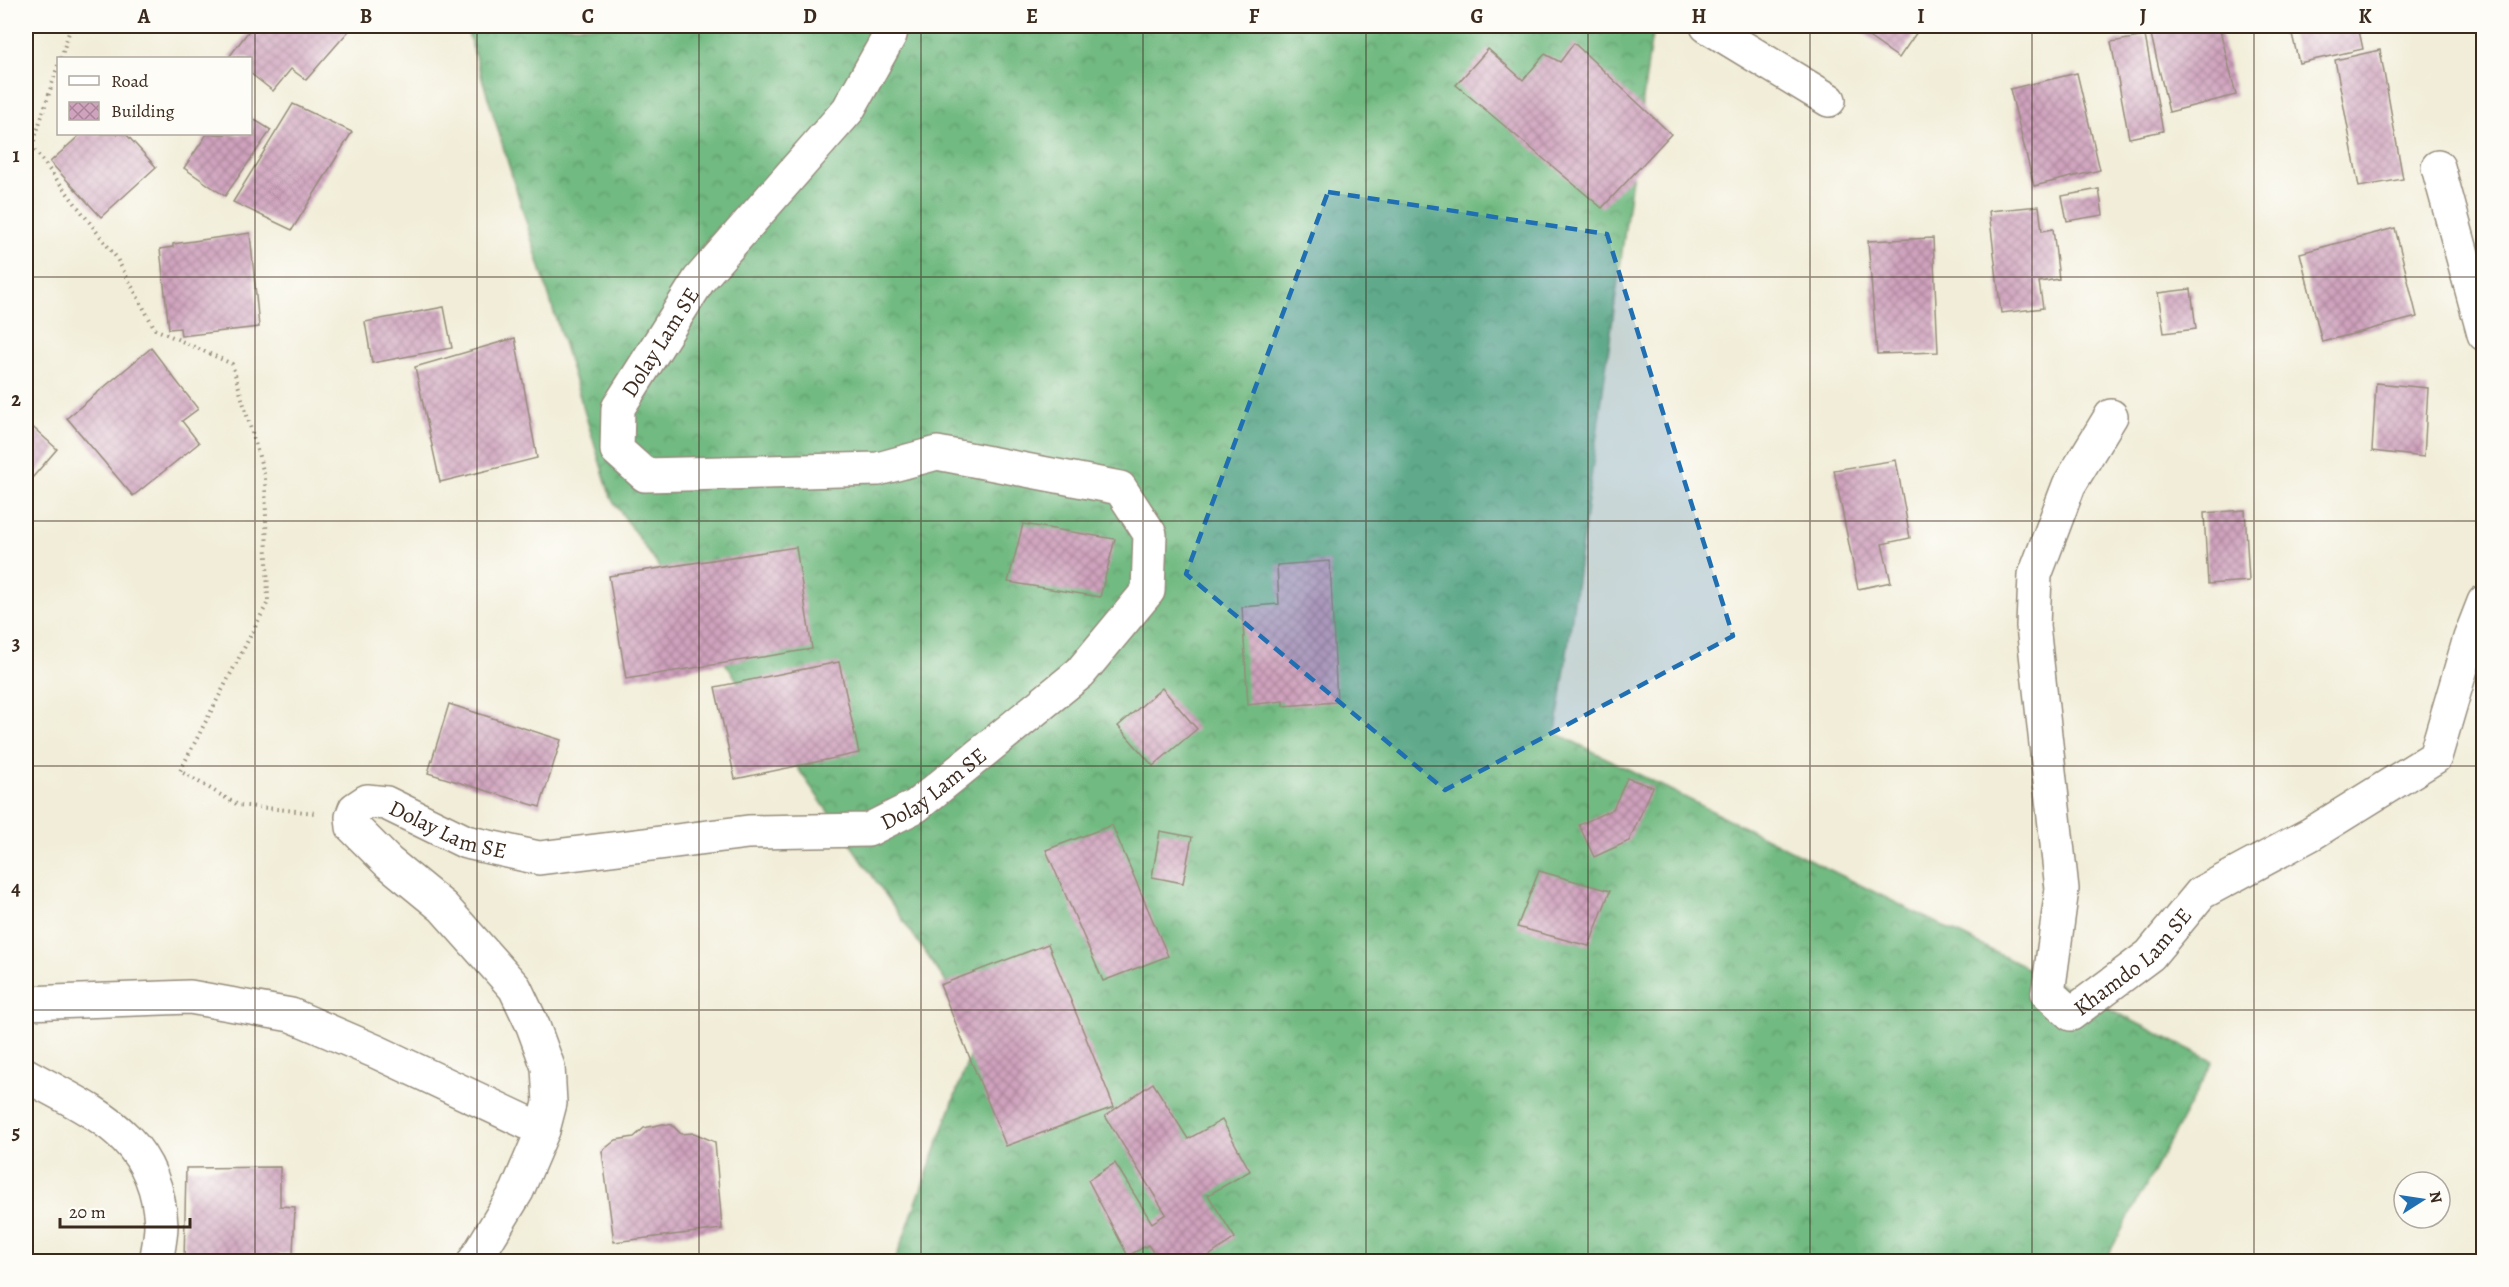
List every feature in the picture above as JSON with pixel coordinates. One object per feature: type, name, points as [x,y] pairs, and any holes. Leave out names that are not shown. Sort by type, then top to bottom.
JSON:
[{"type":"street","name":"Dolay Lam SE","points":[[474,1262],[517,1191],[543,1130],[550,1103],[548,1067],[533,1026],[515,988],[443,907],[369,845],[353,827],[352,817],[355,809],[367,801],[386,802],[466,842],[539,858],[748,832],[868,830],[916,806],[1080,673],[1148,591],[1150,534],[1120,488],[937,453],[878,469],[645,476],[617,450],[618,408],[699,280],[848,110],[890,35],[892,26]]},
{"type":"street","points":[[1707,26],[1829,100]]},
{"type":"street","points":[[2438,167],[2484,334]]},
{"type":"street","name":"Khamdo Lam SE","points":[[2111,416],[2069,485],[2035,575],[2033,626],[2062,889],[2048,993],[2071,1014],[2150,955],[2201,892],[2311,834],[2435,757],[2470,638],[2484,602]]},
{"type":"street","points":[[26,1003],[190,997],[291,1015],[377,1052],[543,1130]]},
{"type":"street","points":[[26,1075],[95,1112],[127,1137],[153,1177],[161,1226],[156,1262]]},
{"type":"path","points":[[61,57],[71,26]]},
{"type":"path","points":[[57,68],[32,147],[116,257],[155,329],[232,364],[265,477],[268,602],[180,771],[238,805],[352,817]]},
{"type":"highlighted area","points":[[1328,192],[1607,234],[1733,636],[1445,790],[1186,574]]},
{"type":"green space","points":[[466,26],[1657,26],[1651,40],[1556,733],[2213,1061],[2105,1261],[895,1261],[979,1030],[611,498]]},
{"type":"building","points":[[240,26],[353,26],[306,80],[291,69],[273,91],[252,75],[252,57],[229,57],[248,32]]},
{"type":"building","points":[[1853,26],[1921,26],[1899,58]]},
{"type":"building","points":[[2149,26],[2219,26],[2236,95],[2169,112]]},
{"type":"building","points":[[2290,26],[2358,26],[2363,49],[2299,63]]},
{"type":"building","points":[[2145,36],[2163,131],[2129,138],[2111,42]]},
{"type":"building","points":[[1574,43],[1671,134],[1602,208],[1456,85],[1488,49],[1523,80],[1545,54],[1560,62]]},
{"type":"building","points":[[2380,50],[2403,179],[2359,187],[2335,60]]},
{"type":"building","points":[[2077,73],[2100,170],[2034,186],[2010,89]]},
{"type":"building","points":[[293,104],[352,132],[292,230],[233,202]]},
{"type":"building","points":[[252,118],[271,130],[225,196],[184,168],[206,135],[252,135]]},
{"type":"building","points":[[80,135],[127,135],[156,167],[101,217],[50,162]]},
{"type":"building","points":[[2099,189],[2103,215],[2067,221],[2062,196]]},
{"type":"building","points":[[2039,206],[2042,231],[2053,229],[2059,279],[2039,282],[2043,308],[2001,313],[1989,211]]},
{"type":"building","points":[[2395,228],[2417,317],[2322,342],[2300,253]]},
{"type":"building","points":[[250,233],[259,327],[181,336],[180,328],[169,329],[160,249],[173,247],[173,244]]},
{"type":"building","points":[[1933,238],[1938,352],[1877,354],[1868,241]]},
{"type":"building","points":[[2191,289],[2196,329],[2164,333],[2158,293]]},
{"type":"building","points":[[444,307],[452,348],[372,363],[365,322]]},
{"type":"building","points":[[515,338],[537,458],[440,482],[415,367]]},
{"type":"building","points":[[151,348],[198,409],[182,421],[199,443],[133,496],[67,418]]},
{"type":"building","points":[[2376,383],[2428,388],[2424,457],[2372,451]]},
{"type":"building","points":[[26,421],[57,449],[26,485]]},
{"type":"building","points":[[1896,460],[1910,538],[1882,544],[1891,582],[1858,589],[1834,470]]},
{"type":"building","points":[[2245,510],[2249,581],[2208,584],[2204,513]]},
{"type":"building","points":[[1023,524],[1115,539],[1100,597],[1008,582]]},
{"type":"building","points":[[796,547],[812,649],[626,679],[609,576]]},
{"type":"building","points":[[1330,561],[1337,702],[1283,706],[1283,701],[1248,705],[1242,607],[1279,604],[1277,565]]},
{"type":"building","points":[[839,662],[859,753],[735,779],[715,687]]},
{"type":"building","points":[[1162,688],[1197,729],[1153,766],[1118,726]]},
{"type":"building","points":[[449,704],[561,740],[540,807],[428,773]]},
{"type":"building","points":[[1627,778],[1653,787],[1629,841],[1594,857],[1579,825],[1613,809]]},
{"type":"building","points":[[1112,825],[1168,956],[1103,981],[1046,850]]},
{"type":"building","points":[[1160,831],[1192,837],[1183,883],[1152,877]]},
{"type":"building","points":[[1539,871],[1610,891],[1589,946],[1517,927]]},
{"type":"building","points":[[1048,944],[1114,1107],[1006,1146],[940,985]]},
{"type":"building","points":[[1153,1083],[1188,1139],[1222,1120],[1250,1171],[1208,1195],[1235,1238],[1200,1262],[1160,1262],[1148,1245],[1128,1256],[1088,1180],[1115,1163],[1152,1223],[1166,1214],[1105,1116]]},
{"type":"building","points":[[663,1124],[672,1125],[681,1134],[694,1133],[715,1142],[722,1229],[614,1242],[602,1151],[616,1140],[634,1137],[644,1128]]},
{"type":"building","points":[[280,1167],[280,1206],[295,1207],[293,1254],[278,1254],[279,1262],[184,1262],[186,1168]]}]
